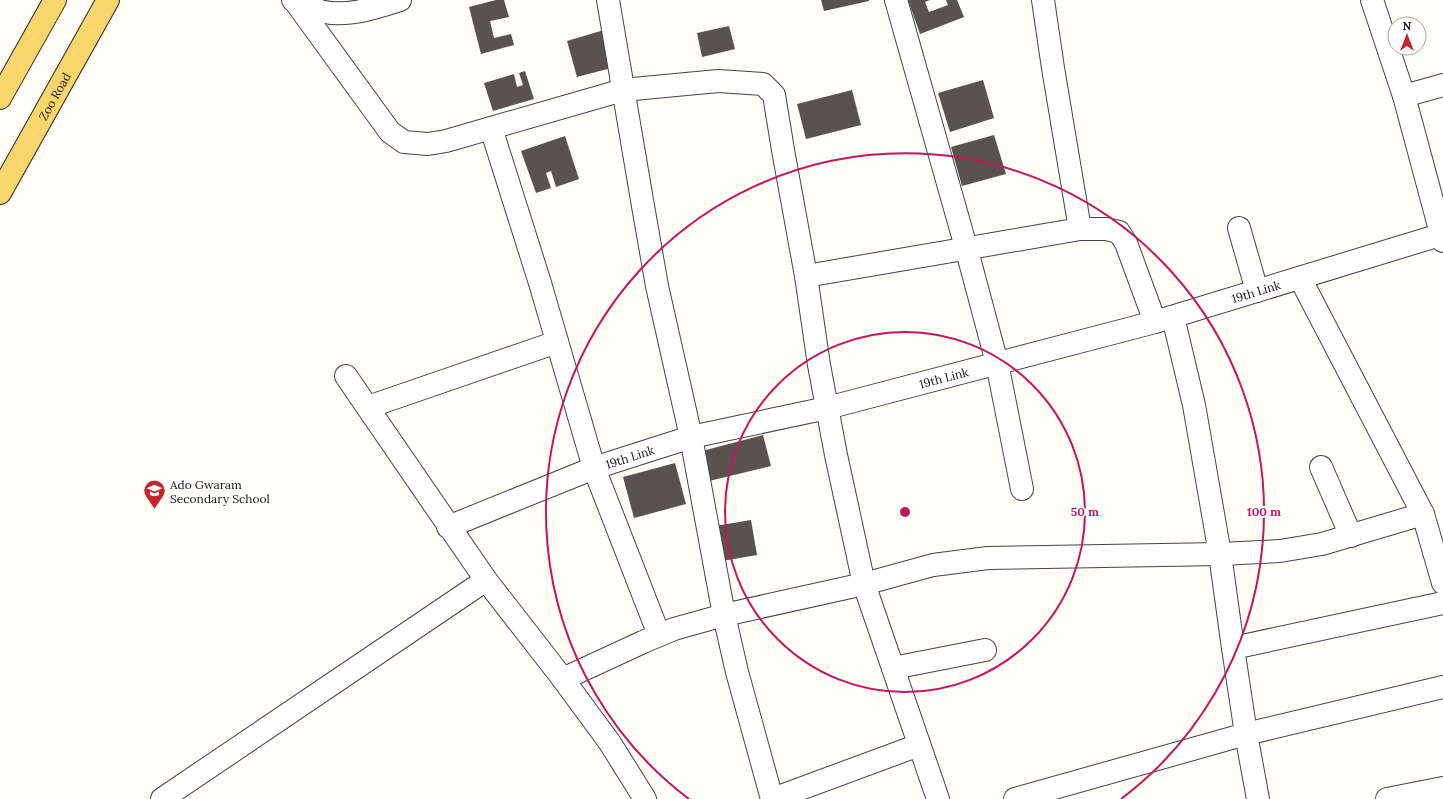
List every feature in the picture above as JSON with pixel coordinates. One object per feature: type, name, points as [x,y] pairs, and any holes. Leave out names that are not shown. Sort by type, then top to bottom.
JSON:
[{"type":"main road","points":[[0,98],[55,0]]},
{"type":"main road","name":"Zoo Road","points":[[0,193],[108,0]]},
{"type":"street","points":[[293,0],[321,11],[346,14],[376,8],[400,0]]},
{"type":"street","points":[[293,0],[390,132],[404,142],[428,144],[446,141],[623,90],[718,81],[763,84],[774,95],[806,276],[819,365],[836,455],[864,584],[938,799]]},
{"type":"street","points":[[608,0],[657,286],[691,437],[724,615],[737,672],[772,799],[919,745]]},
{"type":"street","points":[[896,0],[966,247],[997,363],[1022,489]]},
{"type":"street","points":[[1043,0],[1080,229]]},
{"type":"street","points":[[1372,0],[1404,96],[1442,237]]},
{"type":"street","points":[[1404,96],[1443,85]]},
{"type":"street","points":[[491,128],[594,468],[659,635]]},
{"type":"street","points":[[1239,228],[1257,291]]},
{"type":"street","points":[[806,276],[966,247],[1080,229],[1106,229],[1119,232],[1164,319],[1194,405],[1220,554],[1246,734],[1258,799]]},
{"type":"street","name":"19th Link","points":[[448,527],[594,468],[691,437],[827,408],[1164,319],[1393,248],[1442,237]]},
{"type":"street","points":[[1300,278],[1423,514],[1443,583]]},
{"type":"street","points":[[368,407],[557,342]]},
{"type":"street","points":[[346,376],[448,527],[486,580],[610,743],[645,799]]},
{"type":"street","points":[[1321,467],[1352,536]]},
{"type":"street","points":[[563,680],[642,642],[674,629],[724,615],[864,584],[933,565],[988,558],[1280,552],[1322,544],[1423,514]]},
{"type":"street","points":[[162,799],[486,580]]},
{"type":"street","points":[[1233,648],[1443,603]]},
{"type":"street","points":[[893,668],[985,650]]},
{"type":"street","points":[[1015,799],[1246,734],[1443,687]]},
{"type":"street","points":[[1387,799],[1443,788]]},
{"type":"building","points":[[496,0],[504,0],[509,17],[490,21],[494,38],[511,34],[514,45],[481,54],[469,7]]},
{"type":"building","points":[[821,0],[869,0],[869,1],[824,11]]},
{"type":"building","points":[[908,0],[930,0],[925,2],[929,12],[948,5],[946,0],[957,0],[964,17],[920,34]]},
{"type":"building","points":[[729,26],[735,49],[702,57],[697,33]]},
{"type":"building","points":[[604,30],[615,67],[577,77],[567,41]]},
{"type":"building","points":[[525,71],[534,99],[493,111],[484,83],[514,74],[517,87],[523,85],[519,73]]},
{"type":"building","points":[[983,80],[994,118],[950,132],[938,93]]},
{"type":"building","points":[[852,90],[861,125],[806,139],[797,104]]},
{"type":"building","points":[[994,135],[1006,174],[962,186],[951,147]]},
{"type":"building","points":[[565,136],[579,179],[556,187],[551,171],[546,173],[551,188],[536,193],[521,151]]},
{"type":"building","points":[[763,435],[771,466],[709,481],[702,451]]},
{"type":"building","points":[[675,463],[686,504],[634,518],[623,477]]},
{"type":"building","points":[[751,520],[757,555],[722,561],[715,526]]},
{"type":"place","name":"Ado Gwaram Secondary School","points":[[155,510]]}]
